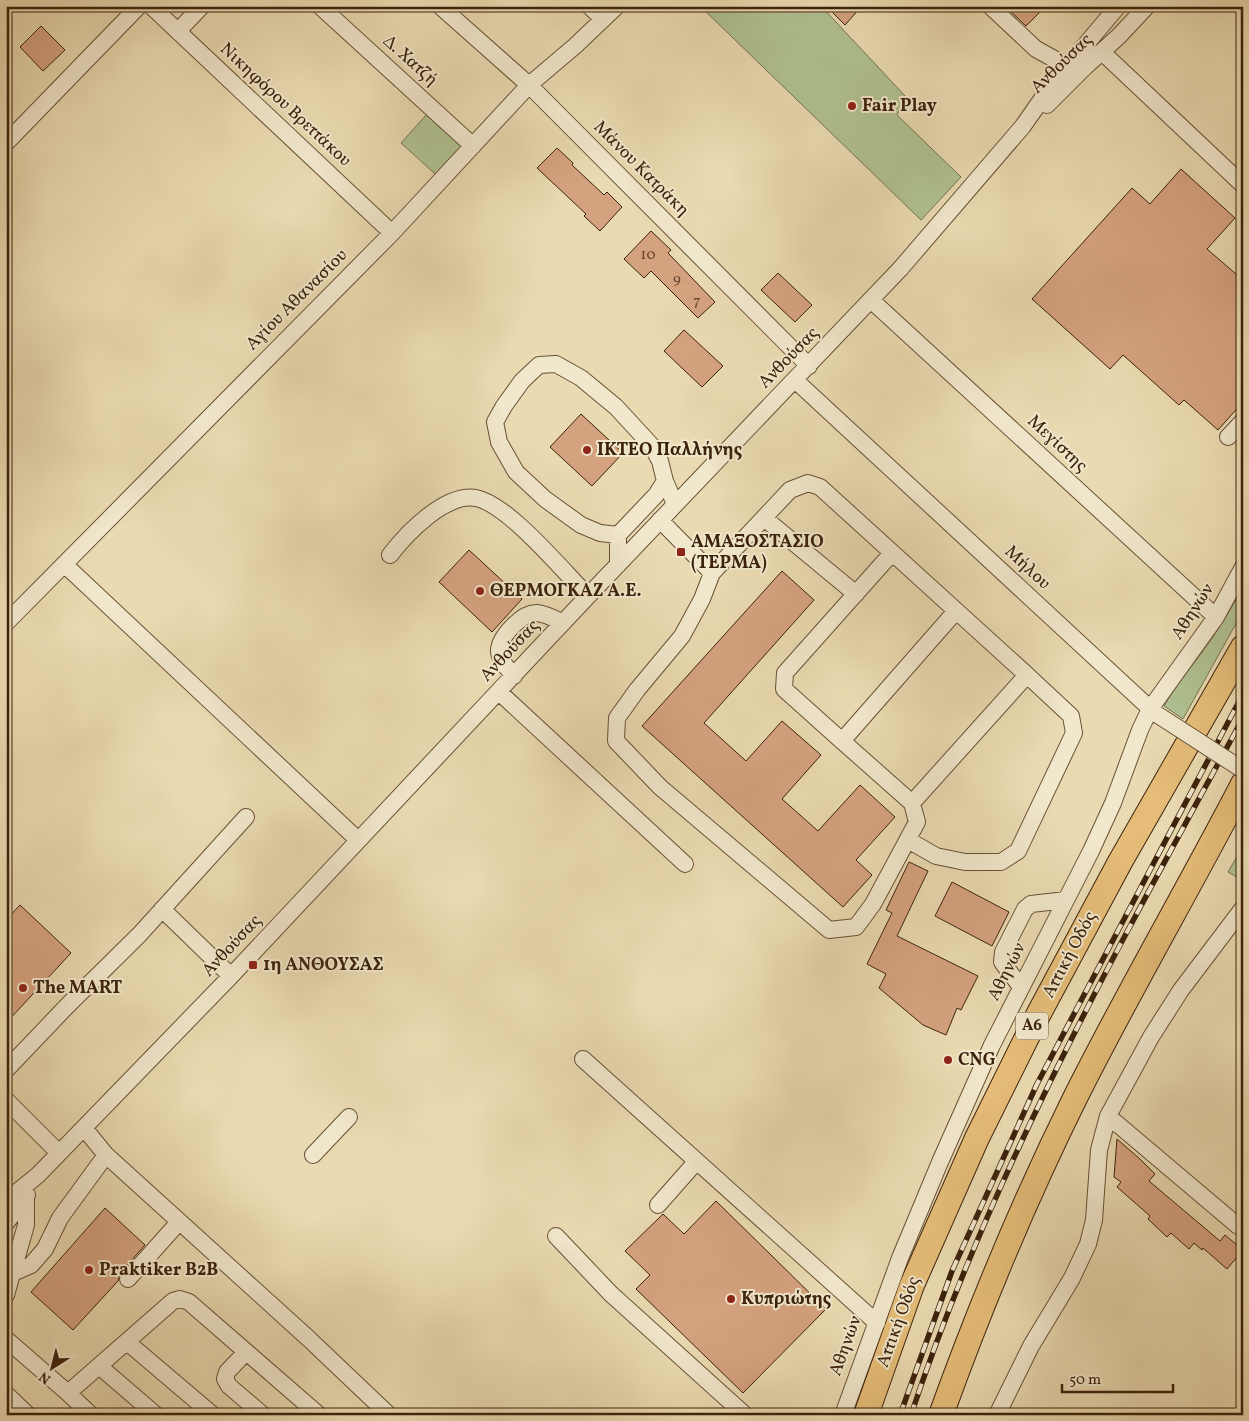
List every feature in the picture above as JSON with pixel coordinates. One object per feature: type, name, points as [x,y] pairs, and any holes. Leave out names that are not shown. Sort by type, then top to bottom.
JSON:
[{"type":"highway","name":"Αττική Οδός","points":[[866,1415],[912,1285],[977,1138],[1037,1017],[1120,862],[1241,649]]},
{"type":"highway","points":[[941,1415],[986,1296],[1026,1200],[1109,1031],[1243,784]]},
{"type":"street","points":[[6,143],[139,6]]},
{"type":"street","name":"Νικηφόρου Βρεττάκου","points":[[151,6],[392,234]]},
{"type":"street","points":[[178,31],[202,6]]},
{"type":"street","name":"Δ. Χατζή","points":[[320,6],[473,146]]},
{"type":"street","name":"Μάνου Κατράκη","points":[[440,6],[528,85],[809,366]]},
{"type":"street","points":[[589,6],[603,20]]},
{"type":"street","name":"Αγίου Αθανασίου","points":[[6,623],[392,234],[528,85],[575,46],[617,6]]},
{"type":"street","points":[[990,6],[1036,49],[1067,66]]},
{"type":"street","name":"Ανθούσας","points":[[6,1201],[38,1175],[231,976],[588,596],[871,300],[929,237],[1023,126],[1034,108],[1067,66],[1118,6]]},
{"type":"street","name":"Ανθούσας","points":[[1023,126],[1038,115],[1076,76],[1133,23],[1147,6]]},
{"type":"street","points":[[1102,52],[1243,185]]},
{"type":"street","name":"Μεγίστης","points":[[871,300],[1216,617]]},
{"type":"street","points":[[618,535],[600,533],[581,525],[545,499],[516,472],[499,442],[496,422],[504,406],[522,381],[539,365],[556,364],[581,378],[616,407],[652,446],[660,461],[665,481],[676,504]]},
{"type":"street","name":"Μήλου","points":[[795,380],[1154,712],[1243,770]]},
{"type":"street","points":[[1228,437],[1243,421]]},
{"type":"street","points":[[618,565],[618,535],[656,495],[665,481]]},
{"type":"street","points":[[892,553],[785,673],[784,689],[912,803],[917,822],[873,904],[856,927],[829,930],[660,787],[616,741],[617,718],[637,690],[682,636],[702,599],[712,573],[790,490],[808,483],[820,487],[1071,716],[1074,733],[1018,851],[1001,862],[965,862],[936,856],[908,840]]},
{"type":"street","points":[[390,555],[405,536],[423,520],[456,499],[475,498],[491,502],[505,513],[588,596]]},
{"type":"street","points":[[764,518],[856,594]]},
{"type":"street","points":[[660,520],[712,573]]},
{"type":"street","points":[[64,564],[358,840]]},
{"type":"street","name":"Αθηνών","points":[[843,1415],[900,1258],[940,1162],[992,1045],[1113,803],[1140,730],[1154,712],[1216,617],[1243,567]]},
{"type":"street","points":[[842,741],[956,611]]},
{"type":"street","points":[[514,676],[502,662],[499,650],[504,637],[521,618],[535,613],[548,615],[563,623]]},
{"type":"street","points":[[912,803],[1027,675]]},
{"type":"street","points":[[499,692],[685,864]]},
{"type":"street","points":[[6,1070],[139,935],[246,817]]},
{"type":"street","points":[[1021,987],[1002,962],[1003,952],[1025,908],[1031,904],[1066,900]]},
{"type":"street","points":[[997,1415],[1032,1346],[1072,1278],[1088,1244],[1094,1220],[1099,1150],[1108,1116],[1141,1053],[1181,990],[1243,908]]},
{"type":"street","points":[[162,909],[231,976]]},
{"type":"street","points":[[583,1059],[876,1322]]},
{"type":"street","points":[[6,1100],[59,1153]]},
{"type":"street","points":[[1108,1116],[1238,1226]]},
{"type":"street","points":[[313,1155],[348,1117]]},
{"type":"street","points":[[84,1128],[106,1155],[389,1415]]},
{"type":"street","points":[[13,1273],[31,1265],[45,1249],[60,1218],[106,1155]]},
{"type":"street","points":[[658,1205],[696,1162]]},
{"type":"street","name":"Ανθούσας","points":[[6,1223],[26,1197],[38,1175]]},
{"type":"street","points":[[6,1295],[26,1225],[26,1197]]},
{"type":"street","points":[[128,1279],[179,1222]]},
{"type":"street","points":[[556,1236],[611,1294],[745,1415]]},
{"type":"street","points":[[68,1393],[173,1302],[180,1299],[189,1302],[319,1415]]},
{"type":"street","points":[[6,1339],[91,1415]]},
{"type":"street","points":[[127,1342],[212,1415]]},
{"type":"street","points":[[246,1352],[227,1372],[225,1379],[229,1386],[263,1415]]},
{"type":"street","points":[[99,1366],[156,1415]]},
{"type":"street","points":[[6,1394],[28,1415]]},
{"type":"green space","name":"Fair Play","points":[[700,6],[821,6],[906,97],[897,115],[961,177],[921,220]]},
{"type":"green space","points":[[428,113],[473,152],[444,182],[401,143]]},
{"type":"green space","points":[[1243,587],[1243,611],[1183,719],[1164,706],[1213,637]]},
{"type":"green space","points":[[1243,846],[1243,879],[1242,880],[1228,872]]},
{"type":"building","points":[[826,6],[862,6],[845,25]]},
{"type":"building","points":[[1005,6],[1046,6],[1026,26]]},
{"type":"building","points":[[41,26],[65,50],[43,71],[20,47]]},
{"type":"building","points":[[557,148],[604,195],[607,192],[622,207],[600,231],[584,216],[586,214],[537,168]]},
{"type":"building","points":[[1181,169],[1235,218],[1207,249],[1243,280],[1243,402],[1218,430],[1184,400],[1179,405],[1123,355],[1110,369],[1032,299],[1132,188],[1150,204]]},
{"type":"building","points":[[651,231],[671,250],[668,253],[715,302],[698,318],[651,271],[644,278],[624,259]]},
{"type":"building","points":[[778,273],[812,305],[795,322],[761,290]]},
{"type":"building","points":[[684,330],[723,366],[702,387],[664,351]]},
{"type":"building","name":"ΙΚΤΕΟ Παλλήνης","points":[[581,414],[623,453],[592,486],[550,447]]},
{"type":"building","name":"ΘΕΡΜΟΓΚΑΖ Α.Ε.","points":[[469,550],[522,599],[492,632],[439,582]]},
{"type":"building","points":[[782,571],[814,600],[704,723],[746,761],[782,721],[821,755],[782,799],[818,831],[860,785],[895,817],[856,860],[872,875],[843,907],[642,726]]},
{"type":"building","points":[[909,862],[928,871],[897,936],[978,976],[961,1010],[957,1008],[946,1035],[923,1025],[879,988],[886,974],[867,964],[892,913],[886,910]]},
{"type":"building","points":[[952,882],[1009,912],[992,946],[935,916]]},
{"type":"building","name":"The MART","points":[[20,905],[71,953],[6,1023],[6,920]]},
{"type":"building","points":[[1117,1139],[1155,1174],[1149,1181],[1220,1241],[1225,1235],[1243,1250],[1227,1269],[1203,1248],[1202,1250],[1194,1243],[1189,1249],[1171,1233],[1167,1237],[1148,1219],[1150,1216],[1117,1187],[1121,1182],[1114,1177]]},
{"type":"building","name":"Κυπριώτης","points":[[716,1201],[826,1309],[743,1393],[636,1289],[650,1275],[625,1251],[663,1214],[684,1234]]},
{"type":"building","name":"Praktiker B2B","points":[[105,1208],[145,1245],[121,1272],[118,1281],[73,1330],[31,1292]]},
{"type":"railway","points":[[900,1415],[952,1271],[1037,1084],[1243,694]]},
{"type":"railway","points":[[911,1415],[943,1324],[1019,1146],[1105,973],[1243,718]]},
{"type":"place","name":"Fair Play","points":[[852,106]]},
{"type":"place","name":"ΙΚΤΕΟ Παλλήνης","points":[[587,450]]},
{"type":"place","name":"ΑΜΑΞΟΣΤΑΣΙΟ (ΤΕΡΜΑ)","points":[[681,552]]},
{"type":"place","name":"ΘΕΡΜΟΓΚΑΖ Α.Ε.","points":[[480,591]]},
{"type":"place","name":"1η ΑΝΘΟΥΣΑΣ","points":[[253,965]]},
{"type":"place","name":"The MART","points":[[23,988]]},
{"type":"place","name":"CNG","points":[[948,1060]]},
{"type":"place","name":"Praktiker B2B","points":[[89,1270]]},
{"type":"place","name":"Κυπριώτης","points":[[731,1299]]}]
